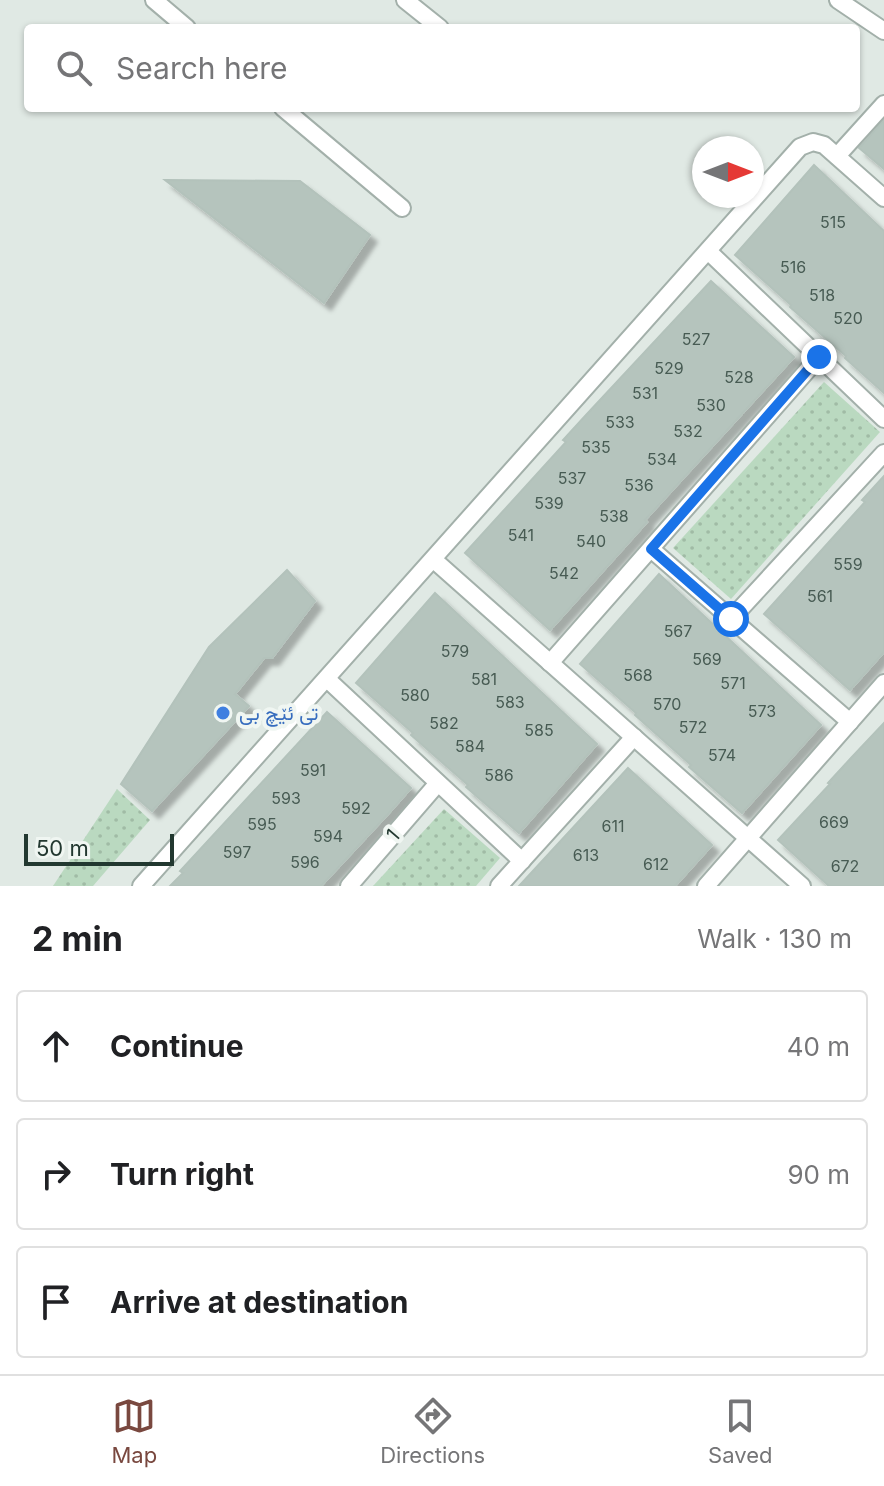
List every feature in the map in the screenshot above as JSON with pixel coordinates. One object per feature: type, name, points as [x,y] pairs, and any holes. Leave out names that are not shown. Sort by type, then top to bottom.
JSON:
[{"type":"street","points":[[154,0],[182,24]]},
{"type":"street","points":[[405,0],[435,24]]},
{"type":"street","points":[[838,0],[884,31]]},
{"type":"street","points":[[837,156],[884,104]]},
{"type":"street","points":[[288,112],[402,208]]},
{"type":"street","points":[[141,886],[800,147],[813,142],[824,145],[884,198]]},
{"type":"street","points":[[708,251],[884,419]]},
{"type":"street","points":[[550,663],[819,357]]},
{"type":"street","points":[[731,619],[884,453]]},
{"type":"street","points":[[651,549],[850,722]]},
{"type":"street","points":[[434,560],[802,886]]},
{"type":"street","points":[[327,679],[522,861]]},
{"type":"street","points":[[706,886],[884,683]]},
{"type":"street","points":[[499,886],[634,737]]},
{"type":"street","name":"1","points":[[349,886],[438,783]]},
{"type":"green space","points":[[824,382],[880,432],[731,599],[673,548]]},
{"type":"green space","points":[[117,789],[150,820],[93,886],[53,886]]},
{"type":"green space","points":[[444,809],[500,858],[476,886],[373,886]]},
{"type":"building","points":[[884,120],[884,169],[859,148]]},
{"type":"building","points":[[814,165],[884,231],[884,393],[735,255]]},
{"type":"building","points":[[165,180],[300,181],[370,235],[324,303]]},
{"type":"building","points":[[711,281],[794,357],[645,520],[647,522],[550,630],[465,553],[566,442],[563,440]]},
{"type":"building","points":[[884,476],[884,652],[850,690],[764,614],[865,502],[862,500]]},
{"type":"building","points":[[287,570],[315,601],[272,658],[264,658],[235,694],[249,706],[152,811],[121,784],[209,647]]},
{"type":"building","points":[[659,574],[821,725],[742,813],[580,664]]},
{"type":"building","points":[[435,593],[597,744],[519,833],[356,683]]},
{"type":"building","points":[[327,712],[411,788],[388,814],[321,886],[170,886],[183,873],[180,871]]},
{"type":"building","points":[[884,723],[884,886],[829,886],[778,840]]},
{"type":"building","points":[[628,768],[712,845],[675,886],[519,886]]},
{"type":"place","name":"تی ئێچ بی","points":[[223,713]]},
{"type":"route","points":[[731,619],[651,549],[819,357]]}]
